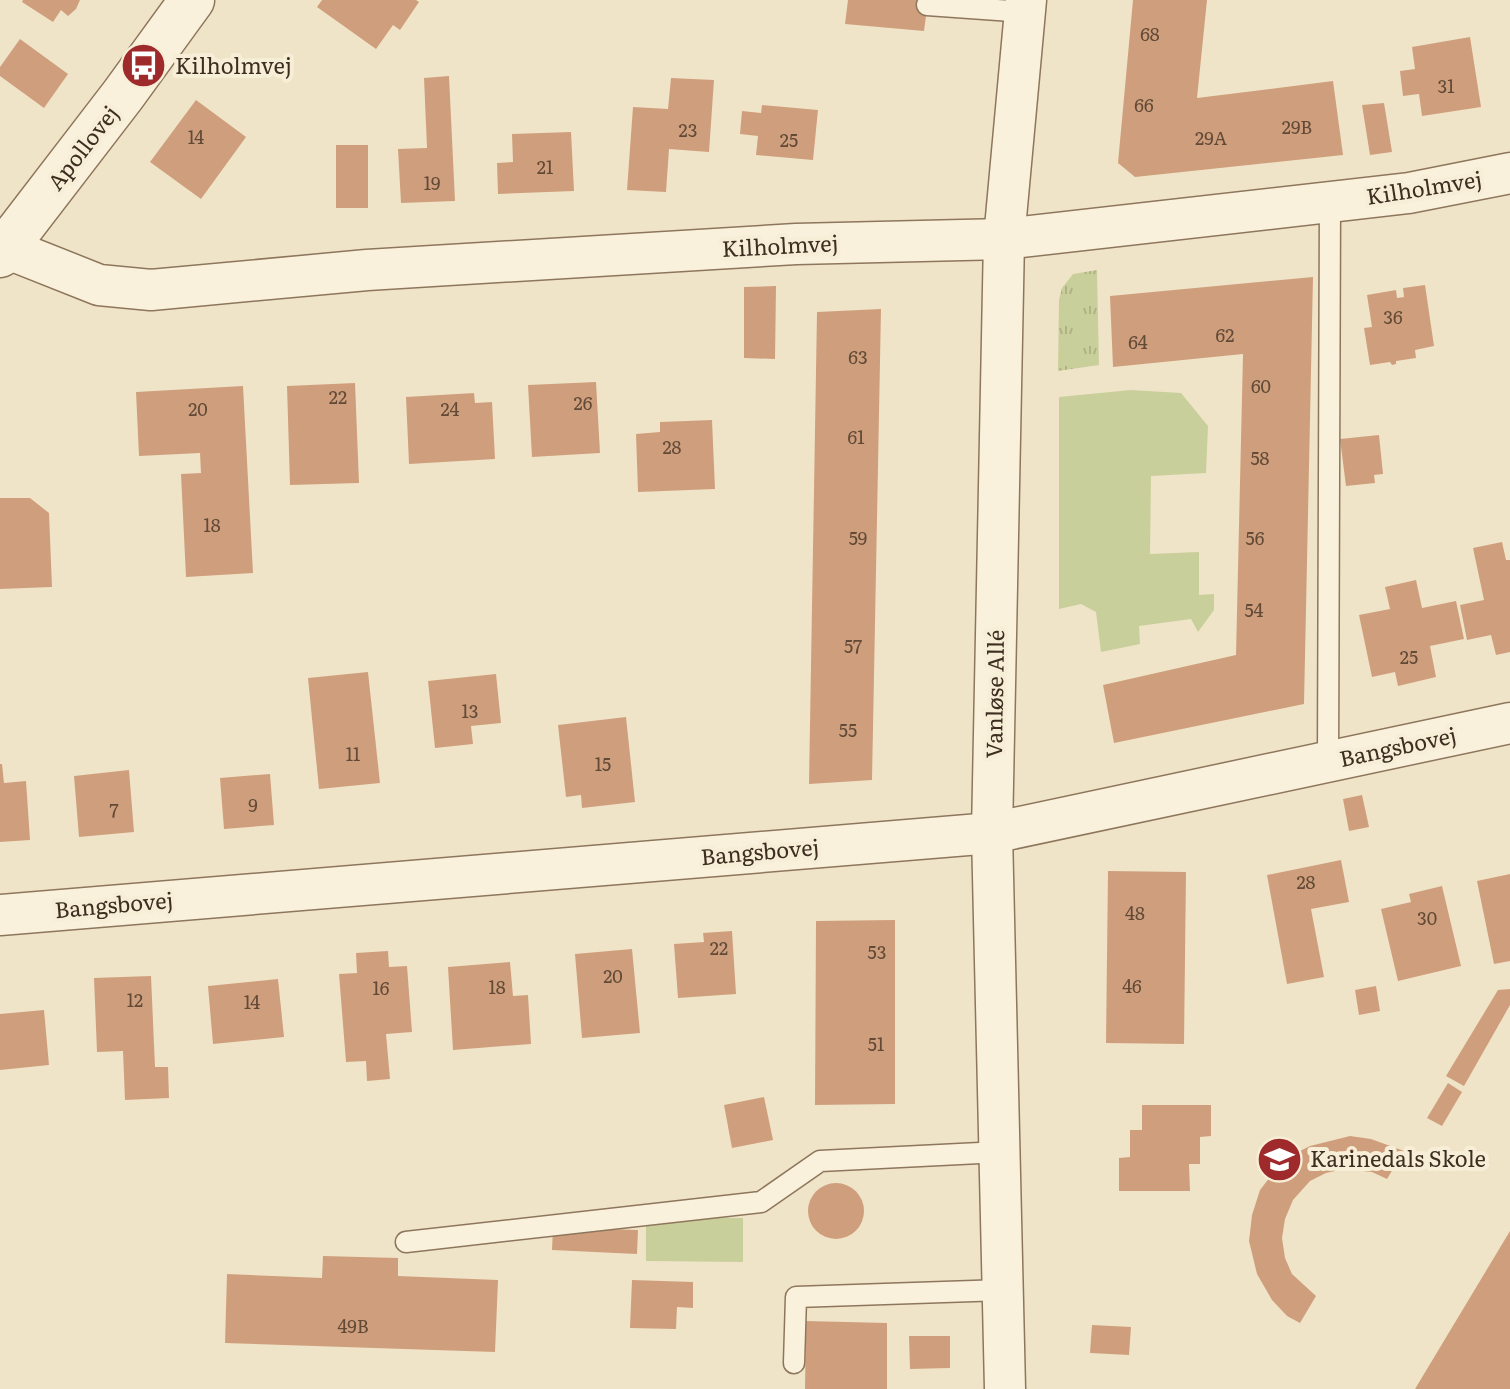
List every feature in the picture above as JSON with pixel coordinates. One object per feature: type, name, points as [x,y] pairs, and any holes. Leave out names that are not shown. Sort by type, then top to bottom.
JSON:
[{"type":"street","name":"Apollovej","points":[[3,251],[192,0]]},
{"type":"street","name":"Vanløse Allé","points":[[1005,1389],[992,833],[1004,239],[1026,6]]},
{"type":"street","name":"Kilholmvej","points":[[3,251],[99,285],[151,290],[367,270],[796,244],[1004,239],[1409,193],[1510,173]]},
{"type":"street","name":"Bangsbovej","points":[[0,915],[992,833],[1510,723]]},
{"type":"lane","points":[[927,5],[1026,6]]},
{"type":"lane","points":[[1328,761],[1330,202]]},
{"type":"lane","points":[[406,1242],[761,1202],[820,1161],[1000,1152]]},
{"type":"lane","points":[[794,1363],[796,1297],[1003,1290]]},
{"type":"green space","points":[[1097,270],[1099,365],[1058,371],[1059,300],[1062,288],[1073,274]]},
{"type":"green space","points":[[1131,390],[1181,393],[1208,426],[1206,473],[1151,476],[1150,554],[1199,552],[1199,595],[1214,594],[1214,610],[1198,632],[1191,619],[1139,626],[1140,644],[1101,652],[1096,612],[1081,604],[1059,609],[1059,397]]},
{"type":"green space","points":[[646,1217],[743,1218],[743,1262],[646,1261]]},
{"type":"building","points":[[23,0],[80,0],[68,16],[61,10],[53,22]]},
{"type":"building","points":[[322,0],[419,2],[400,30],[393,25],[376,49],[317,7]]},
{"type":"building","points":[[848,0],[928,0],[924,31],[845,24]]},
{"type":"building","points":[[1133,0],[1207,0],[1197,98],[1333,81],[1343,155],[1135,177],[1118,163]]},
{"type":"building","points":[[1470,37],[1481,107],[1422,116],[1419,94],[1403,96],[1400,71],[1415,69],[1412,47]]},
{"type":"building","points":[[20,39],[68,74],[44,108],[0,76],[0,67]]},
{"type":"building","points":[[449,76],[455,201],[401,203],[398,149],[427,148],[424,78]]},
{"type":"building","points":[[671,78],[714,80],[709,152],[669,149],[666,192],[627,190],[633,107],[668,109]]},
{"type":"building","points":[[196,100],[246,137],[201,199],[150,162]]},
{"type":"building","points":[[1384,103],[1392,152],[1370,155],[1362,105]]},
{"type":"building","points":[[762,105],[818,110],[813,160],[756,155],[758,136],[740,134],[742,111],[761,113]]},
{"type":"building","points":[[571,132],[574,191],[498,194],[497,163],[513,162],[512,134]]},
{"type":"building","points":[[336,145],[368,145],[368,208],[336,208]]},
{"type":"building","points":[[1313,277],[1304,704],[1114,743],[1103,685],[1236,655],[1243,354],[1113,367],[1110,296]]},
{"type":"building","points":[[1425,285],[1434,346],[1415,350],[1416,358],[1396,361],[1396,364],[1370,365],[1364,328],[1372,327],[1367,295],[1396,290],[1397,298],[1404,297],[1403,288]]},
{"type":"building","points":[[776,286],[775,359],[744,358],[744,287]]},
{"type":"building","points":[[881,309],[872,780],[809,784],[817,312]]},
{"type":"building","points":[[596,382],[600,453],[532,457],[528,385]]},
{"type":"building","points":[[355,383],[359,483],[290,485],[287,386]]},
{"type":"building","points":[[243,386],[253,573],[186,577],[181,474],[201,473],[200,453],[139,456],[136,392]]},
{"type":"building","points":[[474,393],[475,403],[492,402],[495,459],[409,464],[406,397]]},
{"type":"building","points":[[712,420],[715,489],[638,492],[636,434],[660,432],[660,422]]},
{"type":"building","points":[[1379,435],[1383,474],[1374,475],[1375,483],[1346,486],[1340,439]]},
{"type":"building","points":[[0,498],[30,498],[49,513],[52,587],[0,589]]},
{"type":"building","points":[[1502,542],[1506,560],[1510,560],[1510,652],[1496,655],[1491,635],[1467,640],[1460,605],[1484,600],[1473,548]]},
{"type":"building","points":[[1416,580],[1422,608],[1456,601],[1464,639],[1430,646],[1436,677],[1398,686],[1395,672],[1372,677],[1359,615],[1390,609],[1385,587]]},
{"type":"building","points":[[368,672],[380,783],[319,789],[308,678]]},
{"type":"building","points":[[496,674],[501,723],[471,726],[473,744],[435,748],[428,681]]},
{"type":"building","points":[[626,717],[635,802],[582,808],[581,795],[566,797],[558,725]]},
{"type":"building","points":[[0,764],[4,783],[26,781],[30,840],[0,842]]},
{"type":"building","points":[[129,770],[134,832],[79,837],[74,776]]},
{"type":"building","points":[[270,774],[274,825],[224,829],[220,778]]},
{"type":"building","points":[[1362,795],[1369,827],[1349,831],[1343,799]]},
{"type":"building","points":[[1341,860],[1349,902],[1311,909],[1324,977],[1287,984],[1267,875]]},
{"type":"building","points":[[1108,871],[1186,872],[1184,1044],[1106,1043]]},
{"type":"building","points":[[1510,874],[1510,961],[1494,964],[1477,881]]},
{"type":"building","points":[[1442,886],[1461,966],[1398,981],[1381,909],[1411,902],[1409,894]]},
{"type":"building","points":[[895,920],[895,1104],[815,1105],[816,921]]},
{"type":"building","points":[[732,931],[736,994],[678,998],[674,944],[704,942],[703,933]]},
{"type":"building","points":[[632,949],[640,1033],[582,1038],[575,954]]},
{"type":"building","points":[[388,951],[389,967],[407,966],[412,1032],[386,1034],[390,1079],[367,1081],[366,1061],[346,1062],[339,974],[357,973],[356,953]]},
{"type":"building","points":[[510,962],[513,996],[528,995],[531,1044],[453,1050],[448,967]]},
{"type":"building","points":[[151,976],[155,1067],[168,1067],[169,1098],[125,1100],[123,1051],[97,1052],[94,978]]},
{"type":"building","points":[[278,979],[284,1037],[213,1044],[208,986]]},
{"type":"building","points":[[1376,986],[1380,1011],[1359,1015],[1355,990]]},
{"type":"building","points":[[1510,989],[1510,1005],[1464,1086],[1446,1076],[1498,990]]},
{"type":"building","points":[[44,1010],[49,1065],[0,1070],[0,1014]]},
{"type":"building","points":[[1448,1083],[1462,1092],[1442,1126],[1427,1118]]},
{"type":"building","points":[[764,1097],[773,1140],[732,1148],[724,1105]]},
{"type":"building","points":[[1142,1105],[1211,1105],[1211,1136],[1200,1137],[1200,1164],[1189,1164],[1190,1191],[1119,1191],[1119,1158],[1130,1157],[1130,1130],[1142,1130]]},
{"type":"building","points":[[1350,1136],[1371,1139],[1404,1151],[1387,1179],[1372,1172],[1344,1169],[1326,1173],[1310,1181],[1293,1200],[1285,1219],[1282,1238],[1285,1258],[1292,1274],[1316,1296],[1300,1323],[1287,1316],[1272,1300],[1257,1274],[1249,1241],[1252,1215],[1260,1190],[1290,1156],[1310,1146]]},
{"type":"building","points":[[836,1183],[856,1191],[864,1211],[856,1231],[836,1239],[816,1231],[808,1211],[816,1191]]},
{"type":"building","points":[[553,1227],[638,1230],[637,1254],[552,1250]]},
{"type":"building","points":[[1510,1231],[1510,1389],[1415,1389]]},
{"type":"building","points":[[323,1256],[398,1258],[398,1276],[498,1280],[495,1352],[225,1343],[227,1274],[322,1278]]},
{"type":"building","points":[[632,1280],[693,1282],[693,1308],[677,1307],[676,1329],[630,1328]]},
{"type":"building","points":[[806,1321],[887,1323],[887,1389],[805,1389]]},
{"type":"building","points":[[1092,1325],[1131,1327],[1129,1355],[1090,1353]]},
{"type":"building","points":[[909,1336],[950,1336],[950,1368],[910,1369]]},
{"type":"place","name":"Kilholmvej","points":[[144,66]]},
{"type":"place","name":"Karinedals Skole","points":[[1279,1159]]}]
